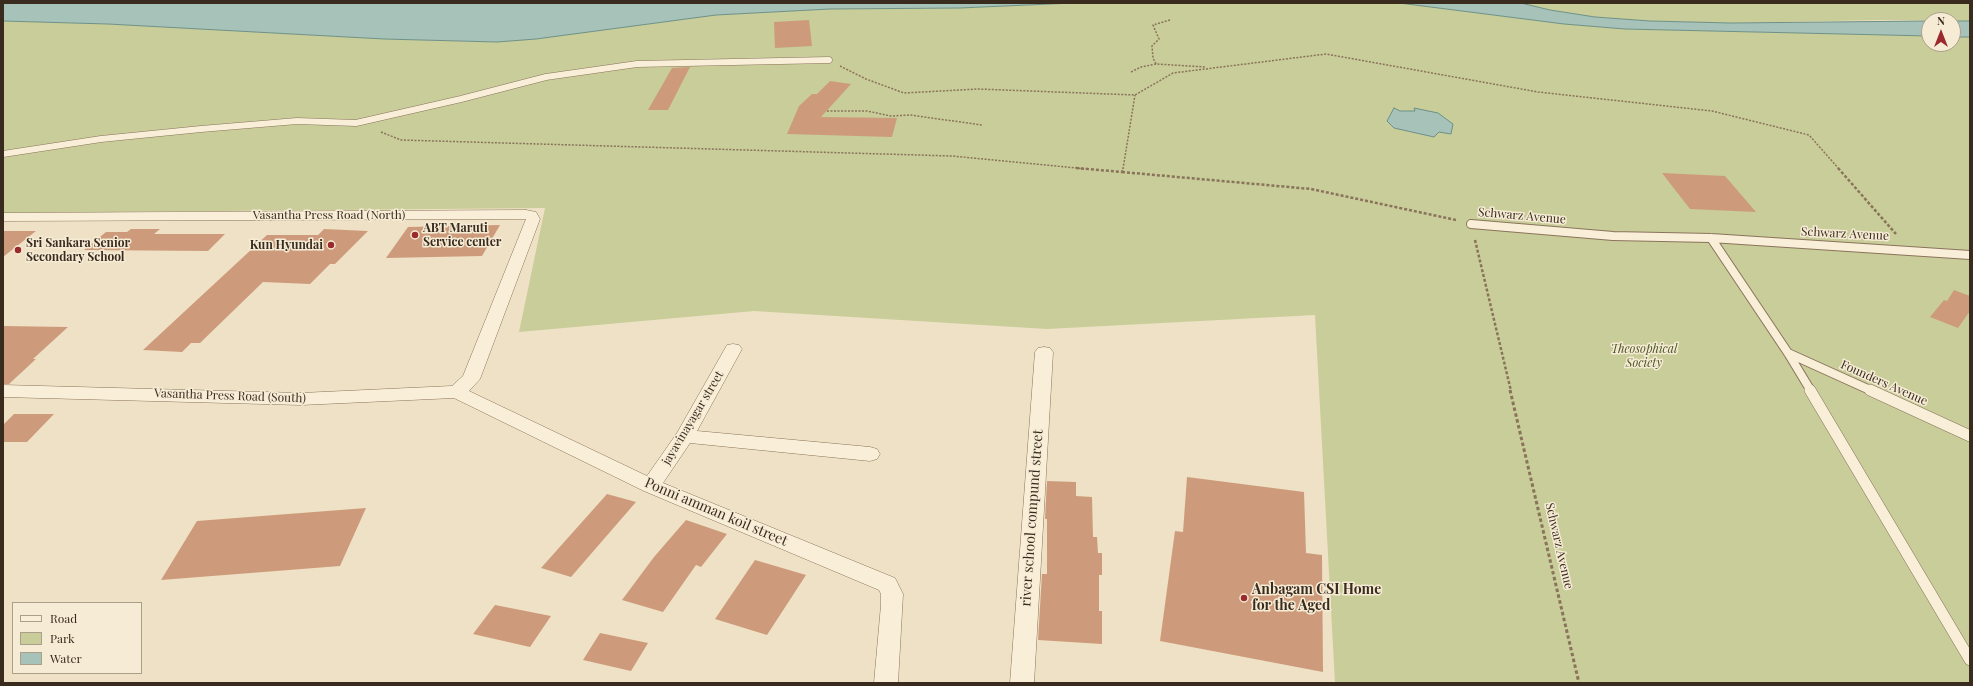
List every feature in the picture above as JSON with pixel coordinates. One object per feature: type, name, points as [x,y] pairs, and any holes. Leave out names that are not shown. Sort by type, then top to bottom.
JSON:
[{"type":"street","name":"Vasantha Press Road (North)","points":[[3,217],[531,215],[533,219],[471,379],[457,392]]},
{"type":"street","name":"jayavinayagar street","points":[[651,486],[685,436],[733,349]]},
{"type":"street","name":"river school compund street","points":[[1022,683],[1044,352]]},
{"type":"street","name":"Vasantha Press Road (South)","points":[[3,391],[302,399],[457,392]]},
{"type":"street","name":"Ponni amman koil street","points":[[457,392],[651,486],[887,584],[892,594],[892,605],[886,683]]},
{"type":"street","points":[[685,436],[870,454]]},
{"type":"lane","points":[[3,154],[101,139],[201,129],[297,121],[356,123],[461,99],[546,77],[637,64],[829,60]]},
{"type":"lane","name":"Schwarz Avenue","points":[[1471,224],[1613,236],[1711,238],[1970,255]]},
{"type":"lane","points":[[1711,238],[1788,353],[1970,660]]},
{"type":"lane","name":"Founders Avenue","points":[[1788,353],[1970,436]]},
{"type":"path","points":[[1156,64],[1153,58],[1152,46],[1159,39],[1153,25],[1170,20]]},
{"type":"path","points":[[829,60],[866,79],[904,93],[978,89],[1135,95],[1172,73],[1326,54],[1538,92],[1712,111],[1809,135],[1910,250]]},
{"type":"path","points":[[1131,72],[1141,67],[1156,64],[1213,67]]},
{"type":"path","points":[[1122,172],[1135,95]]},
{"type":"path","points":[[827,111],[867,111],[891,116],[910,114],[924,118],[982,125]]},
{"type":"path","points":[[356,123],[401,140],[952,156],[1311,189],[1471,224]]},
{"type":"path","name":"Schwarz Avenue","points":[[1471,224],[1578,683]]},
{"type":"green space","name":"Theosophical Society","points":[[1073,3],[1399,3],[1564,24],[1625,29],[1921,36],[1921,52],[1961,52],[1961,37],[1970,37],[1970,683],[1335,683],[1315,315],[1047,329],[754,311],[519,332],[545,208],[3,213],[3,21],[108,24],[384,39],[497,42],[536,39],[716,15],[830,9],[960,8]]},
{"type":"green space","points":[[1521,3],[1970,3],[1970,21],[1961,21],[1961,12],[1921,12],[1921,20],[1731,23],[1650,21],[1595,17],[1550,10]]},
{"type":"water","points":[[3,3],[1073,3],[960,8],[830,9],[716,15],[536,39],[497,42],[384,39],[108,24],[3,21]]},
{"type":"water","points":[[1399,3],[1521,3],[1550,10],[1595,17],[1650,21],[1731,23],[1921,21],[1921,36],[1625,29],[1564,24]]},
{"type":"water","points":[[1961,21],[1970,21],[1970,37],[1961,37]]},
{"type":"water","points":[[1394,108],[1400,111],[1415,111],[1414,108],[1438,113],[1453,124],[1451,134],[1439,132],[1434,137],[1394,128],[1387,121]]},
{"type":"building","points":[[809,20],[812,46],[775,48],[774,22]]},
{"type":"building","points":[[690,67],[668,110],[648,110],[672,68]]},
{"type":"building","points":[[830,81],[851,84],[821,117],[897,118],[892,137],[787,134],[799,106],[812,94],[817,94]]},
{"type":"building","points":[[1662,173],[1725,176],[1756,212],[1690,209]]},
{"type":"building","points":[[500,225],[482,256],[386,258],[408,227]]},
{"type":"building","points":[[131,229],[160,229],[154,234],[225,234],[208,251],[84,250],[106,232],[127,232]]},
{"type":"building","points":[[324,229],[368,231],[335,264],[330,264],[310,284],[263,282],[200,343],[191,343],[182,352],[143,350],[267,235],[318,235]]},
{"type":"building","points":[[3,231],[36,231],[3,257]]},
{"type":"building","points":[[1954,290],[1970,296],[1970,311],[1958,328],[1930,317],[1944,300],[1947,301]]},
{"type":"building","points":[[3,326],[68,327],[33,359],[36,359],[9,384],[3,384]]},
{"type":"building","points":[[14,414],[54,414],[27,442],[3,442],[3,425]]},
{"type":"building","name":"Anbagam CSI Home for the Aged","points":[[1187,477],[1304,492],[1306,553],[1322,555],[1323,672],[1160,641],[1175,531],[1183,532]]},
{"type":"building","points":[[1047,481],[1076,482],[1076,496],[1092,497],[1093,537],[1097,537],[1098,553],[1102,553],[1102,575],[1099,575],[1099,611],[1102,611],[1102,644],[1038,640],[1042,574],[1047,574],[1047,519],[1045,519]]},
{"type":"building","points":[[607,494],[636,502],[571,577],[541,568]]},
{"type":"building","points":[[366,508],[340,566],[161,580],[197,521]]},
{"type":"building","points":[[686,520],[727,534],[701,567],[696,565],[663,612],[622,600],[654,557]]},
{"type":"building","points":[[755,560],[806,575],[767,635],[715,619]]},
{"type":"building","points":[[495,605],[551,616],[530,647],[473,634]]},
{"type":"building","points":[[600,633],[648,643],[631,671],[583,660]]},
{"type":"place","name":"ABT Maruti Service center","points":[[415,235]]},
{"type":"place","name":"Kun Hyundai","points":[[331,245]]},
{"type":"place","name":"Sri Sankara Senior Secondary School","points":[[18,250]]},
{"type":"place","name":"Anbagam CSI Home for the Aged","points":[[1244,598]]}]
